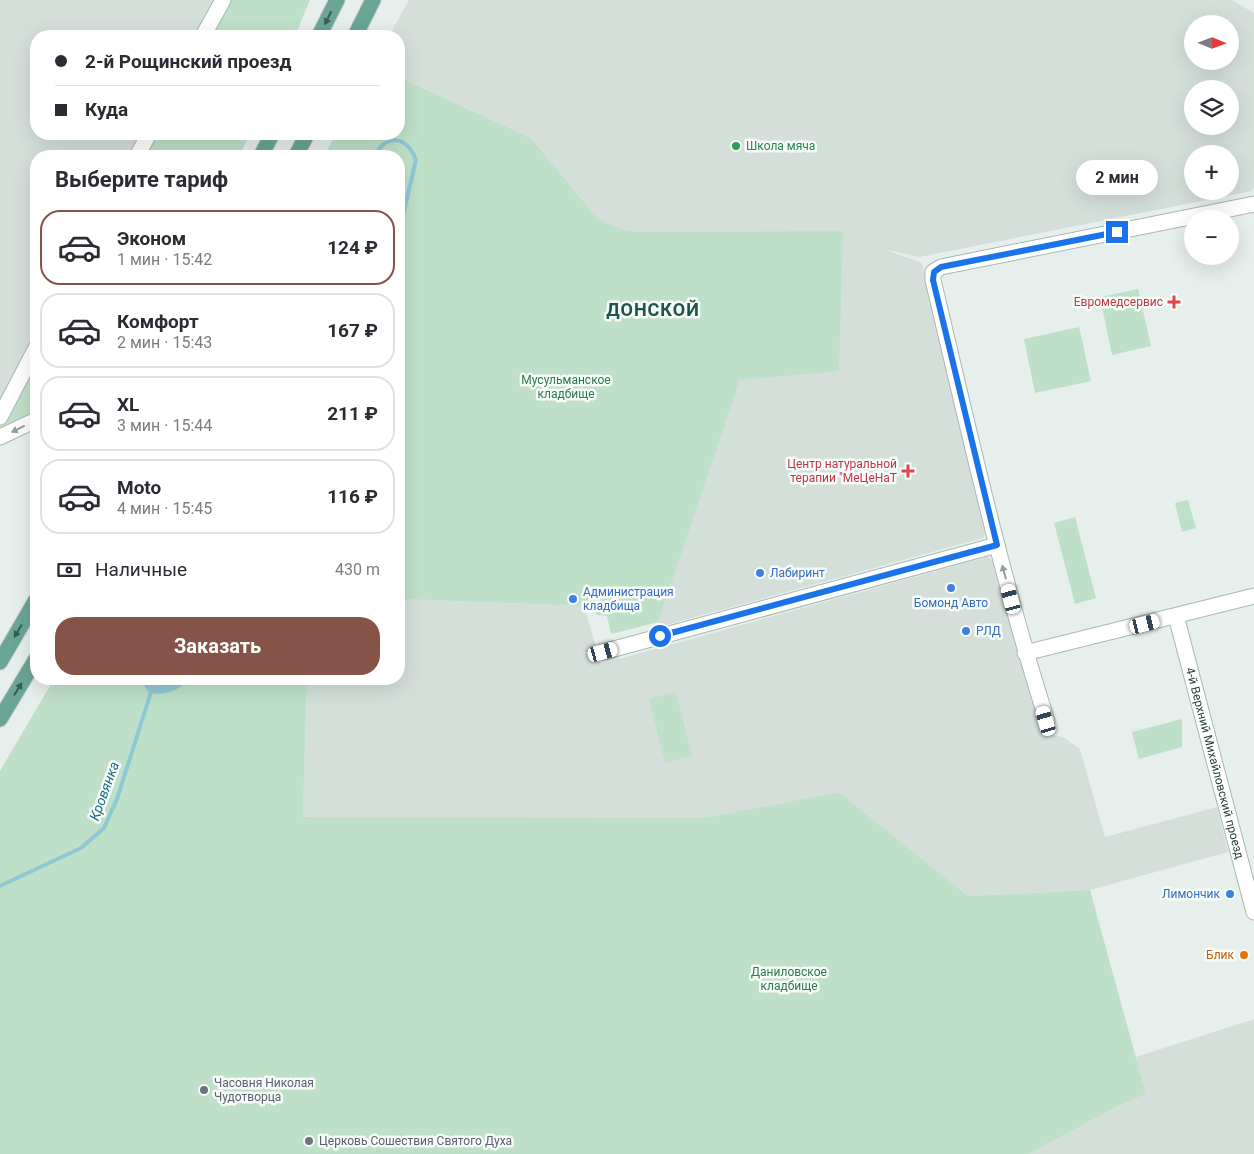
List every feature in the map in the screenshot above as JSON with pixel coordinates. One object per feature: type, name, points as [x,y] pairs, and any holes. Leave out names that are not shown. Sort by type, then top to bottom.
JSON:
[{"type":"main road","points":[[322,30],[337,0]]},
{"type":"main road","points":[[358,30],[373,0]]},
{"type":"main road","points":[[0,662],[30,610]]},
{"type":"main road","points":[[0,719],[30,669]]},
{"type":"street","points":[[206,30],[223,0]]},
{"type":"street","points":[[1046,721],[1025,653],[997,545],[933,280],[934,272],[941,267],[1254,204]]},
{"type":"street","points":[[0,417],[30,360]]},
{"type":"street","points":[[0,438],[30,423]]},
{"type":"street","points":[[603,652],[997,545]]},
{"type":"street","points":[[1025,653],[1254,596]]},
{"type":"street","name":"4-й Верхний Михайловский проезд","points":[[1176,616],[1254,912]]},
{"type":"shaded area","points":[[0,0],[215,0],[198,30],[30,30],[30,140],[138,140],[133,150],[30,150],[30,344],[0,402]]},
{"type":"shaded area","points":[[409,0],[1232,0],[1254,13],[1254,187],[1252,191],[1239,194],[1239,145],[1184,145],[1184,200],[1207,200],[919,257],[884,249],[922,263],[987,530],[983,538],[659,627],[658,622],[673,575],[740,380],[645,232],[621,230],[606,225],[594,214],[531,138],[405,80],[405,30],[392,30]]},
{"type":"shaded area","points":[[987,557],[996,562],[1048,734],[1063,737],[1080,749],[1105,837],[1217,807],[1228,852],[1090,890],[968,896],[839,792],[703,818],[303,818],[307,685],[405,685],[405,599],[584,606],[601,664]]},
{"type":"shaded area","points":[[1254,1019],[1254,1154],[1029,1154],[1118,1106],[1146,1094],[1136,1057]]},
{"type":"green space","points":[[215,0],[310,0],[298,30],[198,30]]},
{"type":"green space","name":"Мусульманское кладбище","points":[[405,80],[531,138],[594,214],[606,223],[618,228],[645,232],[843,231],[839,371],[740,380],[658,622],[611,634],[607,616],[598,615],[584,606],[405,599],[405,150],[327,150],[333,140],[405,140]]},
{"type":"green space","points":[[138,140],[247,140],[242,150],[133,150]]},
{"type":"green space","points":[[1138,289],[1151,346],[1112,355],[1100,297]]},
{"type":"green space","points":[[1079,327],[1091,381],[1035,393],[1024,339]]},
{"type":"green space","points":[[30,344],[30,414],[0,427],[0,402]]},
{"type":"green space","points":[[1188,500],[1196,528],[1182,532],[1175,503]]},
{"type":"green space","points":[[1075,517],[1096,598],[1075,604],[1054,523]]},
{"type":"green space","name":"Даниловское кладбище","points":[[50,685],[307,685],[303,817],[703,818],[839,792],[968,896],[1090,890],[1146,1094],[1118,1106],[1029,1154],[0,1154],[0,771]]},
{"type":"green space","points":[[676,692],[692,756],[665,763],[649,699]]},
{"type":"green space","points":[[1182,719],[1182,747],[1139,759],[1132,732]]},
{"type":"water","points":[[144,685],[182,685],[171,692],[149,693]]},
{"type":"waterway","name":"Кровянка","points":[[379,150],[385,143],[397,140]]},
{"type":"waterway","name":"Кровянка","points":[[397,140],[408,146],[416,160],[405,207]]},
{"type":"waterway","name":"Кровянка","points":[[0,886],[81,848],[104,828],[117,799],[152,689]]},
{"type":"place","name":"Школа мяча","points":[[736,146]]},
{"type":"place","name":"Евромедсервис","points":[[1174,302]]},
{"type":"place","name":"Центр натуральной терапии \"МеЦеНаТ","points":[[908,471]]},
{"type":"place","name":"Лабиринт","points":[[760,573]]},
{"type":"place","name":"Бомонд Авто","points":[[951,588]]},
{"type":"place","name":"Администрация кладбища","points":[[573,599]]},
{"type":"place","name":"РЛД","points":[[966,631]]},
{"type":"place","name":"Лимончик","points":[[1230,894]]},
{"type":"place","name":"Блик","points":[[1244,955]]},
{"type":"place","name":"Часовня Николая Чудотворца","points":[[204,1090]]},
{"type":"place","name":"Церковь Сошествия Святого Духа","points":[[309,1141]]},
{"type":"district","name":"ДОНСКОЙ","points":[[653,310]]},
{"type":"route","points":[[660,636],[997,545],[933,280],[934,272],[941,267],[1117,232]]}]
